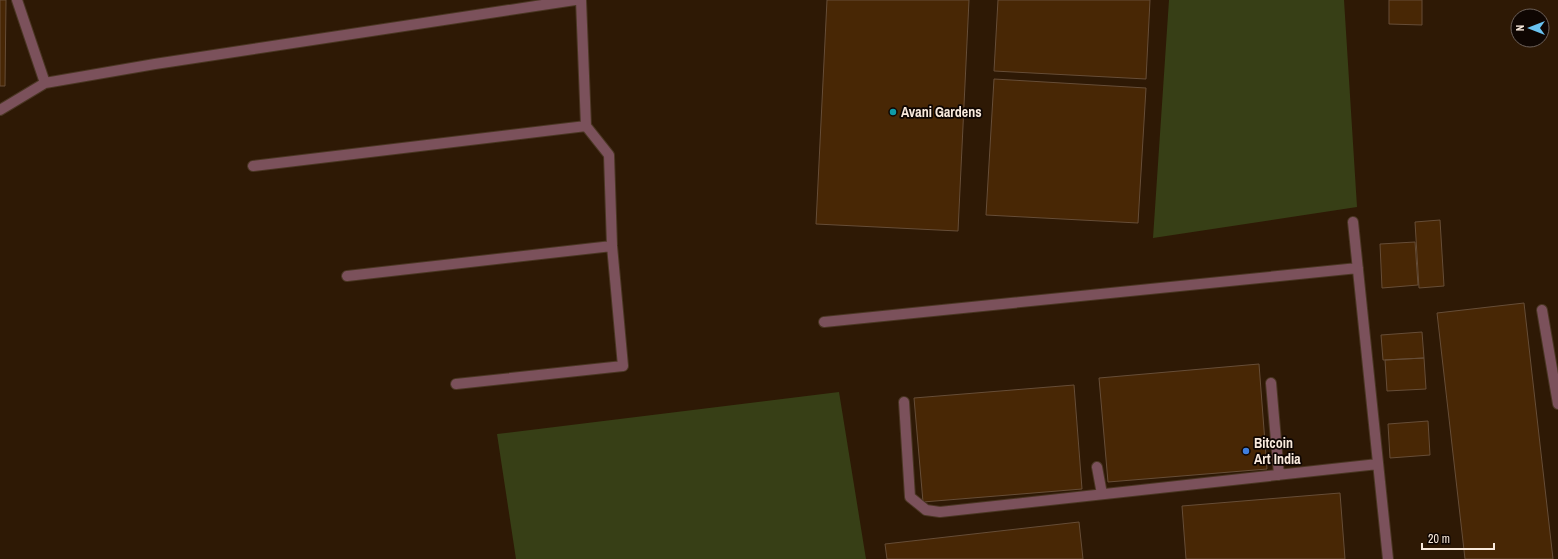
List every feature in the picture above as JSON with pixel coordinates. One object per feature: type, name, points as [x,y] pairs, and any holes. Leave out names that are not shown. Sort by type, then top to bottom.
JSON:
[{"type":"street","points":[[17,0],[45,83]]},
{"type":"street","points":[[0,110],[45,83],[117,70],[575,0]]},
{"type":"street","points":[[456,384],[623,366],[612,246],[609,156],[586,126],[581,0]]},
{"type":"street","points":[[253,166],[586,126]]},
{"type":"street","points":[[1353,222],[1388,559]]},
{"type":"street","points":[[347,276],[612,246]]},
{"type":"street","points":[[824,322],[1358,268]]},
{"type":"street","points":[[1542,310],[1558,404]]},
{"type":"street","points":[[1271,384],[1279,475]]},
{"type":"street","points":[[904,402],[910,497],[926,510],[940,512],[1378,464]]},
{"type":"street","points":[[1097,467],[1102,494]]},
{"type":"green space","points":[[1169,0],[1344,0],[1357,207],[1153,238]]},
{"type":"green space","points":[[839,392],[866,559],[516,559],[497,434]]},
{"type":"building","points":[[0,0],[6,0],[5,86],[0,86]]},
{"type":"building","name":"Avani Gardens","points":[[827,0],[969,0],[958,231],[816,224]]},
{"type":"building","points":[[998,0],[1150,0],[1146,79],[994,71]]},
{"type":"building","points":[[1389,0],[1422,0],[1422,25],[1389,24]]},
{"type":"building","points":[[994,79],[1146,88],[1138,223],[986,215]]},
{"type":"building","points":[[1440,220],[1444,286],[1419,288],[1415,222]]},
{"type":"building","points":[[1415,242],[1418,285],[1382,288],[1380,244]]},
{"type":"building","points":[[1524,303],[1553,559],[1465,559],[1437,313]]},
{"type":"building","points":[[1422,332],[1424,358],[1383,360],[1381,335]]},
{"type":"building","points":[[1424,358],[1426,389],[1387,391],[1385,360]]},
{"type":"building","points":[[1259,364],[1267,469],[1108,482],[1099,378]]},
{"type":"building","points":[[1074,385],[1082,489],[923,502],[914,398]]},
{"type":"building","points":[[1428,421],[1430,455],[1390,458],[1388,424]]},
{"type":"building","points":[[1340,493],[1345,559],[1186,559],[1182,506]]},
{"type":"building","points":[[1079,522],[1083,559],[887,559],[885,544]]},
{"type":"place","name":"Avani Gardens","points":[[893,112]]},
{"type":"place","name":"Bitcoin Art India","points":[[1246,451]]}]
